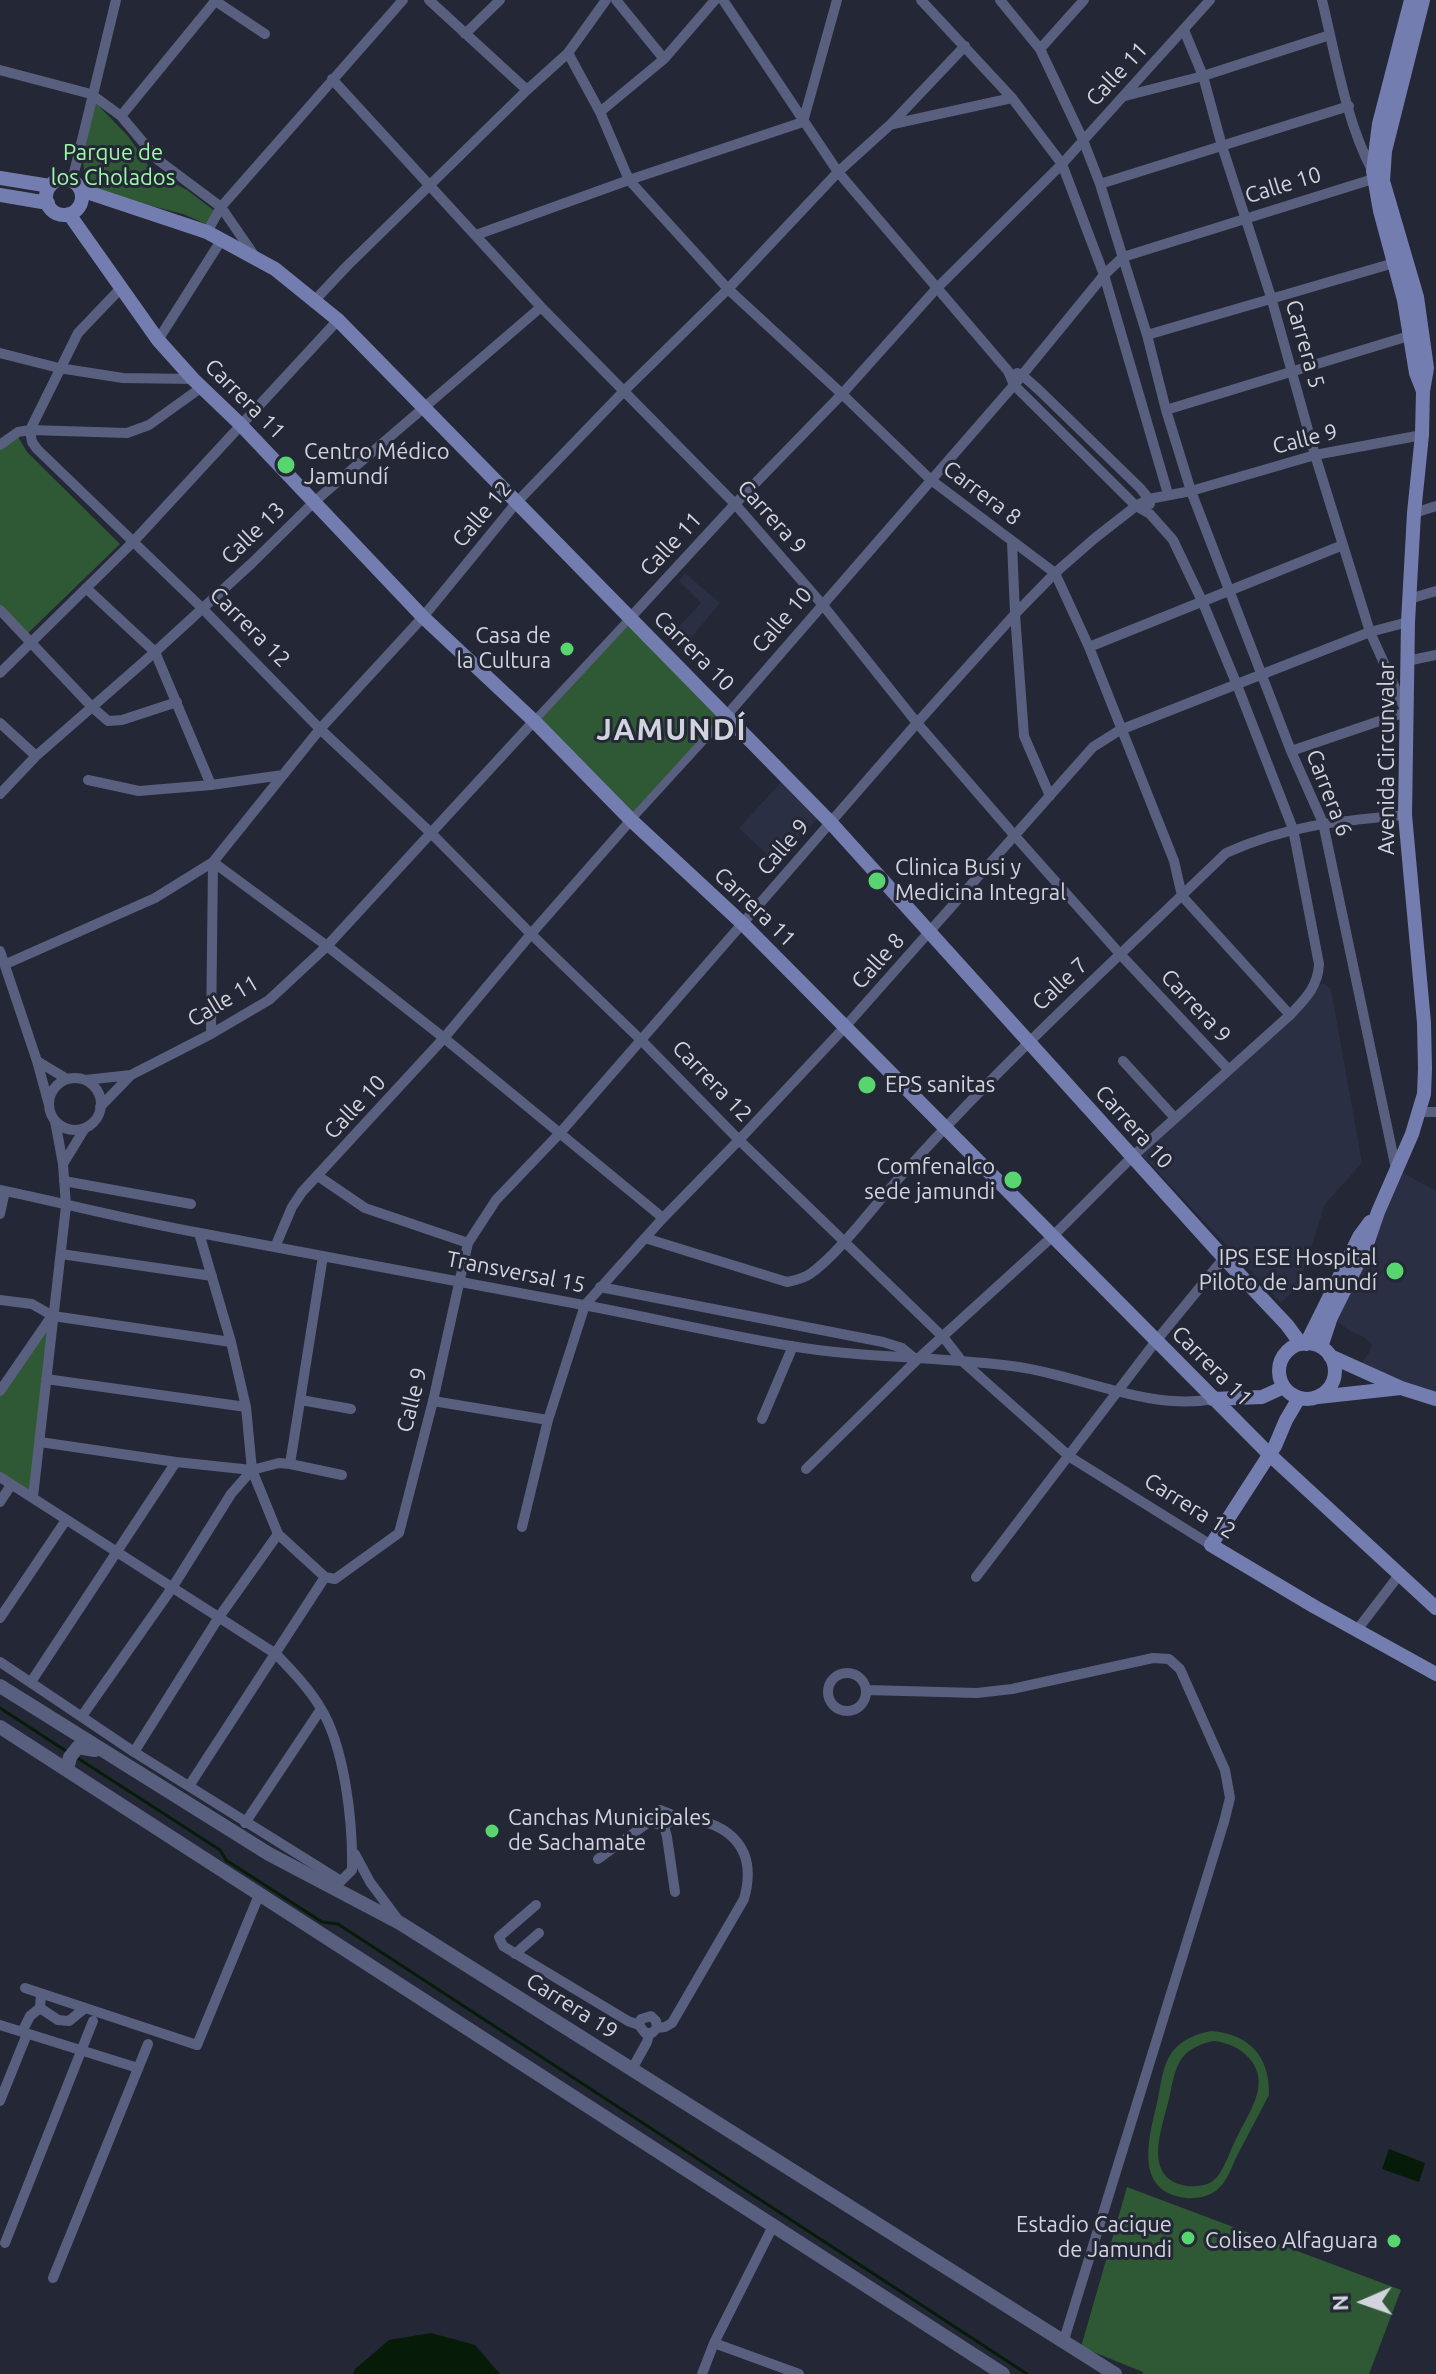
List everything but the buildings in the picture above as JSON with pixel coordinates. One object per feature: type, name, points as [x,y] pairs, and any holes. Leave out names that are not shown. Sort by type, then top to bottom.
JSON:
[{"type":"main road","name":"Avenida Circunvalar","points":[[1411,0],[1379,124],[1373,175],[1412,335],[1416,373],[1423,391]]},
{"type":"main road","name":"Avenida Circunvalar","points":[[1303,1344],[1366,1247],[1424,1094],[1424,1023],[1405,815],[1409,599],[1427,368],[1417,297],[1383,181],[1385,151],[1423,0]]},
{"type":"main road","points":[[0,178],[50,186]]},
{"type":"main road","points":[[64,179],[76,185],[81,204],[76,211],[60,214],[52,210],[47,194],[50,186],[64,179]]},
{"type":"main road","name":"Carrera 10","points":[[76,185],[222,239],[275,269],[338,320],[831,823],[1303,1344]]},
{"type":"main road","points":[[0,195],[48,203]]},
{"type":"main road","name":"Carrera 11","points":[[69,214],[158,340],[423,617],[534,721],[631,820],[742,923],[1270,1455],[1436,1608]]},
{"type":"main road","name":"Avenida Circunvalar","points":[[1326,1352],[1337,1293]]},
{"type":"main road","points":[[1211,1545],[1270,1455],[1286,1420],[1291,1393],[1281,1379],[1281,1362],[1292,1348],[1303,1344],[1326,1352],[1401,1388],[1436,1399]]},
{"type":"main road","points":[[1318,1397],[1332,1384],[1334,1365],[1326,1352]]},
{"type":"main road","points":[[1213,1399],[1291,1393],[1318,1397],[1401,1388]]},
{"type":"main road","name":"Carrera 12","points":[[1211,1545],[1436,1674]]},
{"type":"street","points":[[76,185],[91,94],[116,0]]},
{"type":"street","points":[[121,116],[215,0],[265,34]]},
{"type":"street","points":[[207,232],[221,207],[403,0]]},
{"type":"street","points":[[429,0],[527,90]]},
{"type":"street","points":[[465,34],[500,0]]},
{"type":"street","points":[[315,300],[568,53],[606,0]]},
{"type":"street","points":[[616,0],[664,59]]},
{"type":"street","points":[[600,112],[664,59],[715,0]]},
{"type":"street","points":[[723,0],[838,172],[1008,371],[1014,385],[1136,506],[1150,514],[1173,540],[1203,603],[1293,829],[1319,964],[1318,980],[1290,1015],[1132,1157],[944,1338],[917,1357],[806,1469]]},
{"type":"street","points":[[803,122],[837,0]]},
{"type":"street","points":[[921,0],[1012,98],[1062,164],[1104,275],[1168,494]]},
{"type":"street","name":"Carrera 6","points":[[1000,0],[1040,49],[1083,140],[1123,257],[1191,491],[1291,751],[1323,823],[1396,1169]]},
{"type":"street","points":[[1040,49],[1084,0]]},
{"type":"street","name":"Calle 11","points":[[100,1107],[131,1075],[269,1000],[327,946],[735,504],[842,394],[936,289],[1062,164],[1210,0]]},
{"type":"street","points":[[1322,0],[1362,153],[1373,175]]},
{"type":"street","name":"Carrera 5","points":[[1184,30],[1203,76],[1370,632],[1406,712]]},
{"type":"street","points":[[1124,96],[1203,76],[1330,35]]},
{"type":"street","name":"Calle 12","points":[[6,964],[155,898],[213,862],[320,729],[423,617],[517,502],[965,46]]},
{"type":"street","name":"Carrera 8","points":[[568,53],[600,112],[629,180],[728,289],[931,480],[1055,573],[1089,647],[1174,861],[1182,896],[1290,1015]]},
{"type":"street","points":[[0,70],[91,94],[121,116],[158,160],[221,207],[258,260]]},
{"type":"street","name":"Carrera 9","points":[[332,79],[541,307],[735,504],[1015,836],[1228,1069]]},
{"type":"street","points":[[891,124],[1012,98]]},
{"type":"street","points":[[1100,184],[1349,106]]},
{"type":"street","points":[[476,235],[803,122]]},
{"type":"street","name":"Calle 10","points":[[275,1247],[302,1192],[444,1038],[531,934],[727,715],[1014,385],[1104,275],[1123,257],[1373,175]]},
{"type":"street","points":[[158,340],[222,239]]},
{"type":"street","points":[[1147,335],[1394,263]]},
{"type":"street","points":[[30,430],[78,333],[121,288]]},
{"type":"street","name":"Calle 13","points":[[0,794],[36,756],[155,652],[314,502],[541,307]]},
{"type":"street","points":[[0,673],[133,542],[338,320]]},
{"type":"street","points":[[1166,410],[1412,335]]},
{"type":"street","points":[[0,353],[59,368],[123,378],[197,383]]},
{"type":"street","points":[[1008,371],[1022,375],[1149,499],[1150,514]]},
{"type":"street","points":[[0,445],[18,432],[30,430],[127,433],[149,425],[197,383]]},
{"type":"street","name":"Carrera 12","points":[[30,430],[37,449],[944,1338],[961,1360],[1070,1457],[1211,1545]]},
{"type":"street","name":"Calle 9","points":[[189,1786],[330,1578],[399,1533],[433,1401],[468,1243],[496,1200],[642,1041],[1015,614],[1055,573],[1136,506],[1149,499],[1191,491],[1315,455],[1422,435]]},
{"type":"street","points":[[1414,513],[1436,506]]},
{"type":"street","points":[[1012,542],[1024,736],[1050,796]]},
{"type":"street","points":[[1089,647],[1343,545]]},
{"type":"street","points":[[86,588],[155,652],[211,785]]},
{"type":"street","points":[[1409,599],[1436,591]]},
{"type":"street","points":[[0,610],[108,721],[122,720],[177,702]]},
{"type":"street","name":"Calle 8","points":[[585,1305],[930,934],[1093,747],[1120,730],[1370,632],[1408,622]]},
{"type":"street","points":[[1407,661],[1436,655]]},
{"type":"street","points":[[1291,751],[1406,712]]},
{"type":"street","points":[[0,723],[36,756]]},
{"type":"street","points":[[88,780],[139,791],[283,775]]},
{"type":"street","name":"Calle 7","points":[[645,1238],[787,1282],[799,1280],[811,1273],[843,1241],[944,1126],[1027,1042],[1226,853],[1293,829],[1405,815]]},
{"type":"street","points":[[213,862],[444,1038],[663,1218]]},
{"type":"street","points":[[211,1034],[213,862]]},
{"type":"street","points":[[0,951],[55,1121],[63,1164],[66,1206],[33,1497]]},
{"type":"street","points":[[37,1061],[67,1079],[84,1080],[97,1091],[98,1116],[85,1128],[63,1164]]},
{"type":"street","points":[[1123,1061],[1175,1118]]},
{"type":"street","name":"Calle 11","points":[[84,1080],[131,1075]]},
{"type":"street","points":[[49,1105],[54,1089],[67,1079]]},
{"type":"street","points":[[1419,1112],[1436,1112]]},
{"type":"street","points":[[55,1121],[69,1129],[85,1128]]},
{"type":"street","points":[[318,1176],[365,1208],[468,1243]]},
{"type":"street","points":[[64,1181],[191,1204]]},
{"type":"street","points":[[0,1214],[3,1191]]},
{"type":"street","name":"Transversal 15","points":[[3,1191],[199,1233],[793,1346],[875,1356],[961,1360]]},
{"type":"street","points":[[199,1233],[231,1342],[257,1468],[278,1534],[330,1578]]},
{"type":"street","points":[[61,1254],[212,1276]]},
{"type":"street","points":[[285,1463],[301,1400],[323,1256]]},
{"type":"street","points":[[976,1577],[1156,1341],[1224,1258]]},
{"type":"street","points":[[600,1287],[883,1342],[917,1357]]},
{"type":"street","points":[[0,1300],[32,1304],[53,1316],[231,1342]]},
{"type":"street","points":[[522,1527],[548,1420],[585,1305]]},
{"type":"street","points":[[0,1391],[53,1316]]},
{"type":"street","points":[[762,1419],[793,1346]]},
{"type":"street","points":[[961,1360],[1022,1368],[1178,1402],[1213,1399]]},
{"type":"street","points":[[46,1379],[246,1407]]},
{"type":"street","points":[[301,1400],[351,1409]]},
{"type":"street","points":[[433,1401],[548,1420]]},
{"type":"street","points":[[40,1442],[176,1462],[257,1468],[285,1463],[342,1475]]},
{"type":"street","points":[[31,1682],[176,1462]]},
{"type":"street","points":[[82,1716],[172,1588],[231,1494],[257,1468]]},
{"type":"street","points":[[0,1477],[276,1654],[307,1689],[329,1726],[343,1771],[352,1870],[348,1877],[335,1883]]},
{"type":"street","points":[[0,1502],[11,1485]]},
{"type":"street","points":[[0,1618],[66,1520]]},
{"type":"street","points":[[134,1752],[219,1617],[278,1534]]},
{"type":"street","points":[[1357,1630],[1399,1575]]},
{"type":"street","points":[[866,1690],[977,1693],[1012,1689],[1153,1658],[1169,1659],[1180,1669],[1225,1770],[1230,1798],[1063,2343]]},
{"type":"street","name":"Carrera 19","points":[[0,1662],[335,1883],[1115,2374]]},
{"type":"street","name":"Carrera 19","points":[[0,1686],[269,1854],[335,1883]]},
{"type":"street","points":[[245,1823],[321,1709]]},
{"type":"street","points":[[0,1727],[68,1766],[259,1895],[1003,2374]]},
{"type":"street","points":[[68,1766],[78,1747],[108,1755]]},
{"type":"street","points":[[598,1859],[653,1819],[660,1810],[667,1811],[667,1837],[675,1892]]},
{"type":"street","points":[[632,2069],[653,2031],[656,2021],[651,2016],[641,2019],[639,2025],[642,2032],[653,2031],[672,2023],[744,1899],[749,1881],[745,1853],[731,1834],[696,1819],[667,1822]]},
{"type":"street","points":[[352,1849],[370,1882],[400,1923]]},
{"type":"street","points":[[25,1988],[197,2045],[259,1895]]},
{"type":"street","points":[[536,1905],[499,1937],[503,1946],[639,2025]]},
{"type":"street","points":[[515,1954],[539,1933]]},
{"type":"street","points":[[0,2101],[30,2016],[40,2008],[41,1994]]},
{"type":"street","points":[[40,2008],[58,2020],[69,2021],[85,2008]]},
{"type":"street","points":[[46,2040],[58,2020]]},
{"type":"street","points":[[5,2243],[93,2021]]},
{"type":"street","points":[[0,2025],[138,2068]]},
{"type":"street","points":[[53,2278],[148,2044]]},
{"type":"street","points":[[702,2374],[714,2343],[773,2226]]},
{"type":"street","points":[[714,2343],[776,2370],[799,2374]]},
{"type":"shaded area","points":[[685,573],[720,603],[682,649],[670,636],[701,603],[679,581]]},
{"type":"shaded area","points":[[784,779],[823,814],[774,861],[739,828]]},
{"type":"shaded area","points":[[1323,983],[1331,989],[1362,1163],[1325,1204],[1299,1285],[1281,1303],[1140,1153]]},
{"type":"shaded area","name":"IPS ESE Hospital Piloto de Jamundí","points":[[1396,1169],[1436,1191],[1436,1399],[1358,1368],[1372,1345],[1331,1317]]},
{"type":"shaded area","points":[[1389,2149],[1425,2163],[1419,2182],[1382,2169]]},
{"type":"shaded area","points":[[431,2333],[475,2345],[500,2374],[353,2374],[389,2340]]},
{"type":"green space","name":"Parque de los Cholados","points":[[94,101],[128,136],[152,171],[187,190],[216,212],[206,224],[183,214],[95,189],[84,171],[83,161]]},
{"type":"green space","points":[[17,435],[27,452],[120,544],[26,635],[0,606],[0,448]]},
{"type":"green space","points":[[630,618],[727,715],[631,820],[534,721]]},
{"type":"green space","points":[[53,1316],[33,1497],[0,1477],[0,1391]]},
{"type":"green space","points":[[1211,2031],[1236,2037],[1255,2050],[1266,2069],[1269,2095],[1222,2184],[1209,2195],[1186,2198],[1169,2194],[1151,2174],[1151,2131],[1169,2056],[1185,2040]],"holes":[[[1213,2041],[1241,2051],[1254,2065],[1259,2083],[1255,2100],[1225,2164],[1214,2180],[1196,2186],[1173,2182],[1164,2174],[1158,2151],[1175,2072],[1182,2058],[1192,2049]]]},
{"type":"green space","name":"Estadio Cacique de Jamundi","points":[[1127,2187],[1401,2290],[1369,2374],[1143,2374],[1081,2347]]},
{"type":"waterway","points":[[0,1708],[69,1753]]},
{"type":"waterway","points":[[76,1757],[220,1850],[226,1860],[322,1922],[338,1924],[1027,2374]]},
{"type":"place","name":"Centro Médico Jamundí","points":[[286,465]]},
{"type":"place","name":"Casa de la Cultura","points":[[567,649]]},
{"type":"place","name":"Clinica Busi y Medicina Integral","points":[[877,881]]},
{"type":"place","name":"EPS sanitas","points":[[867,1085]]},
{"type":"place","name":"Comfenalco sede jamundi","points":[[1013,1180]]},
{"type":"place","name":"IPS ESE Hospital Piloto de Jamundí","points":[[1395,1271]]},
{"type":"place","name":"Canchas Municipales de Sachamate","points":[[492,1831]]},
{"type":"place","name":"Estadio Cacique de Jamundi","points":[[1188,2238]]},
{"type":"place","name":"Coliseo Alfaguara","points":[[1394,2241]]},
{"type":"district","name":"JAMUNDÍ","points":[[672,730]]}]
